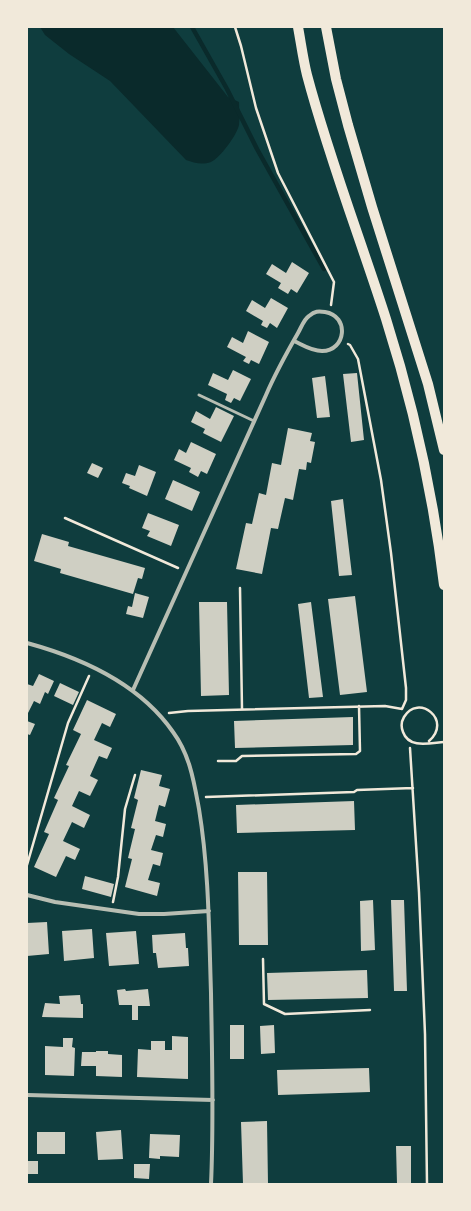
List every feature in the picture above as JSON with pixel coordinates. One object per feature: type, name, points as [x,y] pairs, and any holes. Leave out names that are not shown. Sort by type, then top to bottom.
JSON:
[{"type":"main road","points":[[298,27],[307,73],[323,130],[350,216],[386,319],[407,390],[425,463],[444,585]]},
{"type":"main road","points":[[326,27],[336,79],[348,125],[372,207],[428,384],[444,450]]},
{"type":"street","points":[[133,690],[254,421],[294,341],[307,316],[317,311],[330,313],[339,320],[343,329],[341,340],[331,349],[322,351],[310,349],[294,341]]},
{"type":"street","points":[[27,643],[51,650],[93,667],[133,690],[159,714],[174,732],[185,751],[197,797],[203,838],[209,911],[213,1100],[211,1184]]},
{"type":"street","points":[[27,895],[55,902],[139,914],[209,911]]},
{"type":"street","points":[[27,1095],[213,1100]]},
{"type":"lane","points":[[199,395],[254,421]]},
{"type":"path","points":[[235,27],[256,108],[278,172],[334,282],[330,313]]},
{"type":"path","points":[[159,714],[188,711],[359,706],[385,706],[402,709],[406,700],[406,688],[381,480],[358,358],[350,345],[341,340]]},
{"type":"path","points":[[65,518],[186,572]]},
{"type":"path","points":[[240,588],[242,710]]},
{"type":"path","points":[[27,865],[68,723],[93,667]]},
{"type":"path","points":[[218,761],[236,761],[242,756],[356,754],[360,751],[359,706]]},
{"type":"path","points":[[429,741],[436,733],[437,727],[435,716],[426,709],[420,707],[414,708],[406,713],[402,720],[401,728],[404,735],[415,743],[421,744],[444,742]]},
{"type":"path","points":[[410,748],[419,892],[425,1034],[427,1184]]},
{"type":"path","points":[[111,910],[118,878],[125,809],[135,775]]},
{"type":"path","points":[[197,797],[354,792],[357,790],[413,788]]},
{"type":"path","points":[[263,959],[264,1004],[285,1014],[370,1010]]},
{"type":"water","points":[[40,27],[173,27],[228,97],[239,102],[239,125],[232,140],[215,160],[211,162],[198,163],[186,160],[110,81],[69,54],[45,35]]},
{"type":"building","points":[[292,262],[309,273],[297,293],[291,289],[288,294],[278,288],[281,283],[266,274],[272,264],[286,273]]},
{"type":"building","points":[[271,298],[288,308],[277,328],[270,323],[267,328],[261,325],[263,321],[246,311],[252,300],[265,308]]},
{"type":"building","points":[[248,331],[269,342],[259,364],[251,360],[249,364],[243,361],[246,357],[227,347],[232,337],[243,343]]},
{"type":"building","points":[[233,370],[251,379],[240,401],[234,398],[231,403],[225,400],[227,394],[208,385],[213,373],[228,380]]},
{"type":"building","points":[[357,373],[364,440],[351,442],[343,374]]},
{"type":"building","points":[[325,376],[330,417],[317,418],[312,378]]},
{"type":"building","points":[[216,407],[234,416],[221,442],[203,433],[205,429],[191,422],[196,411],[210,419]]},
{"type":"building","points":[[288,428],[312,433],[310,441],[315,442],[311,463],[307,462],[306,470],[299,469],[293,500],[285,498],[278,529],[271,528],[262,574],[236,569],[246,523],[252,524],[259,493],[266,495],[272,463],[281,465]]},
{"type":"building","points":[[191,442],[216,454],[207,474],[201,471],[198,477],[189,472],[191,468],[174,460],[179,449],[186,453]]},
{"type":"building","points":[[92,463],[103,468],[98,478],[87,473]]},
{"type":"building","points":[[139,465],[156,472],[147,496],[129,488],[130,486],[122,483],[126,473],[135,476]]},
{"type":"building","points":[[173,480],[200,492],[192,511],[165,499]]},
{"type":"building","points":[[343,499],[352,575],[339,576],[331,501]]},
{"type":"building","points":[[148,513],[179,525],[171,546],[147,536],[150,531],[142,528]]},
{"type":"building","points":[[42,534],[69,542],[68,546],[145,568],[142,579],[138,578],[133,594],[60,573],[61,569],[34,561]]},
{"type":"building","points":[[135,593],[149,597],[143,618],[126,614],[128,606],[132,607]]},
{"type":"building","points":[[355,596],[367,692],[340,695],[328,599]]},
{"type":"building","points":[[199,602],[227,602],[229,695],[201,696]]},
{"type":"building","points":[[311,602],[323,697],[309,698],[298,604]]},
{"type":"building","points":[[39,674],[54,681],[48,694],[45,692],[40,704],[34,701],[27,715],[27,684],[33,686]]},
{"type":"building","points":[[60,683],[79,692],[73,705],[54,696]]},
{"type":"building","points":[[87,700],[116,714],[110,727],[102,723],[94,740],[112,748],[107,759],[99,756],[90,776],[98,780],[90,796],[79,791],[72,806],[90,815],[84,828],[72,822],[63,841],[80,849],[75,860],[66,856],[56,877],[34,867],[49,834],[44,832],[58,800],[54,798],[69,766],[66,765],[81,734],[73,730]]},
{"type":"building","points":[[353,717],[353,745],[235,748],[234,721]]},
{"type":"building","points":[[27,721],[35,724],[30,735],[27,734]]},
{"type":"building","points":[[141,770],[162,775],[159,786],[170,789],[165,807],[159,805],[155,821],[166,824],[163,837],[156,835],[151,850],[163,853],[160,866],[153,864],[148,880],[160,883],[157,896],[125,887],[132,859],[128,858],[135,829],[131,828],[138,800],[134,798]]},
{"type":"building","points":[[354,801],[355,830],[237,833],[236,805]]},
{"type":"building","points":[[238,872],[267,872],[268,945],[239,945]]},
{"type":"building","points":[[85,876],[114,884],[111,897],[82,889]]},
{"type":"building","points":[[373,900],[375,950],[361,951],[360,901]]},
{"type":"building","points":[[391,900],[404,900],[407,991],[394,991]]},
{"type":"building","points":[[47,922],[49,954],[27,956],[27,923]]},
{"type":"building","points":[[92,929],[94,958],[64,961],[62,931]]},
{"type":"building","points":[[136,931],[139,964],[109,966],[106,933]]},
{"type":"building","points":[[185,933],[189,966],[158,968],[156,953],[153,953],[152,935]]},
{"type":"building","points":[[367,970],[368,998],[268,1000],[267,973]]},
{"type":"building","points":[[125,989],[126,991],[148,989],[150,1006],[138,1006],[138,1020],[132,1020],[132,1005],[119,1005],[117,990]]},
{"type":"building","points":[[80,995],[81,1004],[83,1004],[83,1018],[42,1017],[45,1003],[60,1004],[59,996]]},
{"type":"building","points":[[230,1025],[244,1025],[244,1059],[230,1059]]},
{"type":"building","points":[[274,1025],[275,1053],[261,1054],[260,1026]]},
{"type":"building","points":[[172,1036],[188,1037],[188,1079],[137,1077],[138,1049],[151,1050],[151,1041],[165,1041],[165,1050],[172,1050]]},
{"type":"building","points":[[63,1038],[73,1038],[72,1047],[75,1048],[74,1076],[45,1075],[45,1046],[63,1047]]},
{"type":"building","points":[[108,1051],[108,1054],[122,1055],[122,1077],[96,1076],[96,1066],[81,1066],[82,1052]]},
{"type":"building","points":[[369,1068],[370,1092],[278,1095],[277,1070]]},
{"type":"building","points":[[267,1121],[268,1184],[243,1184],[241,1122]]},
{"type":"building","points":[[121,1130],[123,1159],[98,1160],[96,1132]]},
{"type":"building","points":[[37,1132],[65,1132],[65,1154],[37,1154]]},
{"type":"building","points":[[150,1134],[180,1135],[179,1157],[160,1156],[160,1159],[149,1158]]},
{"type":"building","points":[[396,1146],[411,1146],[411,1184],[397,1184]]},
{"type":"building","points":[[27,1161],[38,1161],[38,1174],[27,1174]]},
{"type":"building","points":[[134,1164],[150,1164],[149,1179],[134,1178]]},
{"type":"waterway","points":[[192,27],[227,89],[257,149],[324,269]]}]
